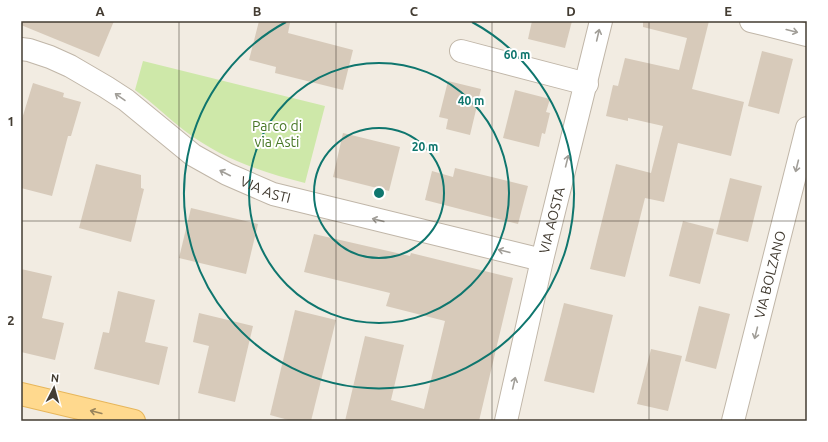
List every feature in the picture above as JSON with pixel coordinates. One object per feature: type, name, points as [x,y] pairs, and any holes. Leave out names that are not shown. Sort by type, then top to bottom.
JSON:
[{"type":"main road","points":[[21,394],[134,421]]},
{"type":"street","name":"VIA AOSTA","points":[[506,421],[542,260],[587,84],[601,21]]},
{"type":"street","points":[[751,21],[807,35]]},
{"type":"street","name":"VIA ASTI","points":[[21,49],[29,50],[57,60],[106,87],[126,100],[193,155],[226,174],[273,194],[542,260]]},
{"type":"street","points":[[461,51],[587,84]]},
{"type":"street","name":"VIA BOLZANO","points":[[734,421],[807,128]]},
{"type":"green space","name":"Parco di via Asti","points":[[143,61],[325,106],[305,183],[257,169],[228,157],[199,141],[185,131],[135,90]]},
{"type":"building","points":[[21,21],[114,21],[99,57],[21,25]]},
{"type":"building","points":[[259,21],[281,21],[290,23],[288,33],[353,50],[343,90],[275,73],[276,67],[249,60]]},
{"type":"building","points":[[532,21],[572,21],[565,48],[528,39]]},
{"type":"building","points":[[643,21],[709,21],[692,89],[744,102],[731,156],[678,143],[664,202],[645,198],[625,277],[590,269],[616,164],[651,173],[663,126],[628,118],[628,121],[606,116],[613,85],[618,86],[625,58],[679,70],[687,38],[643,27]]},
{"type":"building","points":[[762,51],[793,59],[779,114],[748,106]]},
{"type":"building","points":[[448,81],[481,89],[470,135],[446,129],[448,119],[439,117]]},
{"type":"building","points":[[33,83],[64,93],[63,97],[81,102],[71,136],[68,136],[52,196],[21,188],[21,122]]},
{"type":"building","points":[[515,90],[550,99],[546,112],[550,113],[545,134],[542,133],[539,147],[503,138]]},
{"type":"building","points":[[343,133],[400,147],[389,191],[333,177]]},
{"type":"building","points":[[96,164],[141,175],[141,188],[144,189],[131,242],[79,228]]},
{"type":"building","points":[[455,168],[528,186],[518,224],[425,200],[432,171],[453,177]]},
{"type":"building","points":[[730,178],[762,186],[748,242],[716,234]]},
{"type":"building","points":[[191,208],[258,224],[246,274],[179,258]]},
{"type":"building","points":[[683,221],[714,229],[700,284],[669,276]]},
{"type":"building","points":[[314,234],[410,256],[411,253],[513,278],[479,421],[345,421],[365,336],[404,345],[391,400],[424,409],[445,321],[386,306],[390,293],[304,272]]},
{"type":"building","points":[[21,269],[52,276],[42,318],[64,323],[55,360],[21,352]]},
{"type":"building","points":[[118,291],[155,300],[145,342],[168,347],[159,385],[94,369],[103,332],[109,333]]},
{"type":"building","points":[[564,303],[613,315],[594,393],[544,381]]},
{"type":"building","points":[[699,306],[730,314],[716,369],[685,361]]},
{"type":"building","points":[[295,310],[336,320],[311,421],[292,421],[270,415]]},
{"type":"building","points":[[199,313],[253,326],[235,402],[198,393],[209,346],[193,342]]},
{"type":"building","points":[[651,349],[682,356],[668,411],[637,404]]}]
